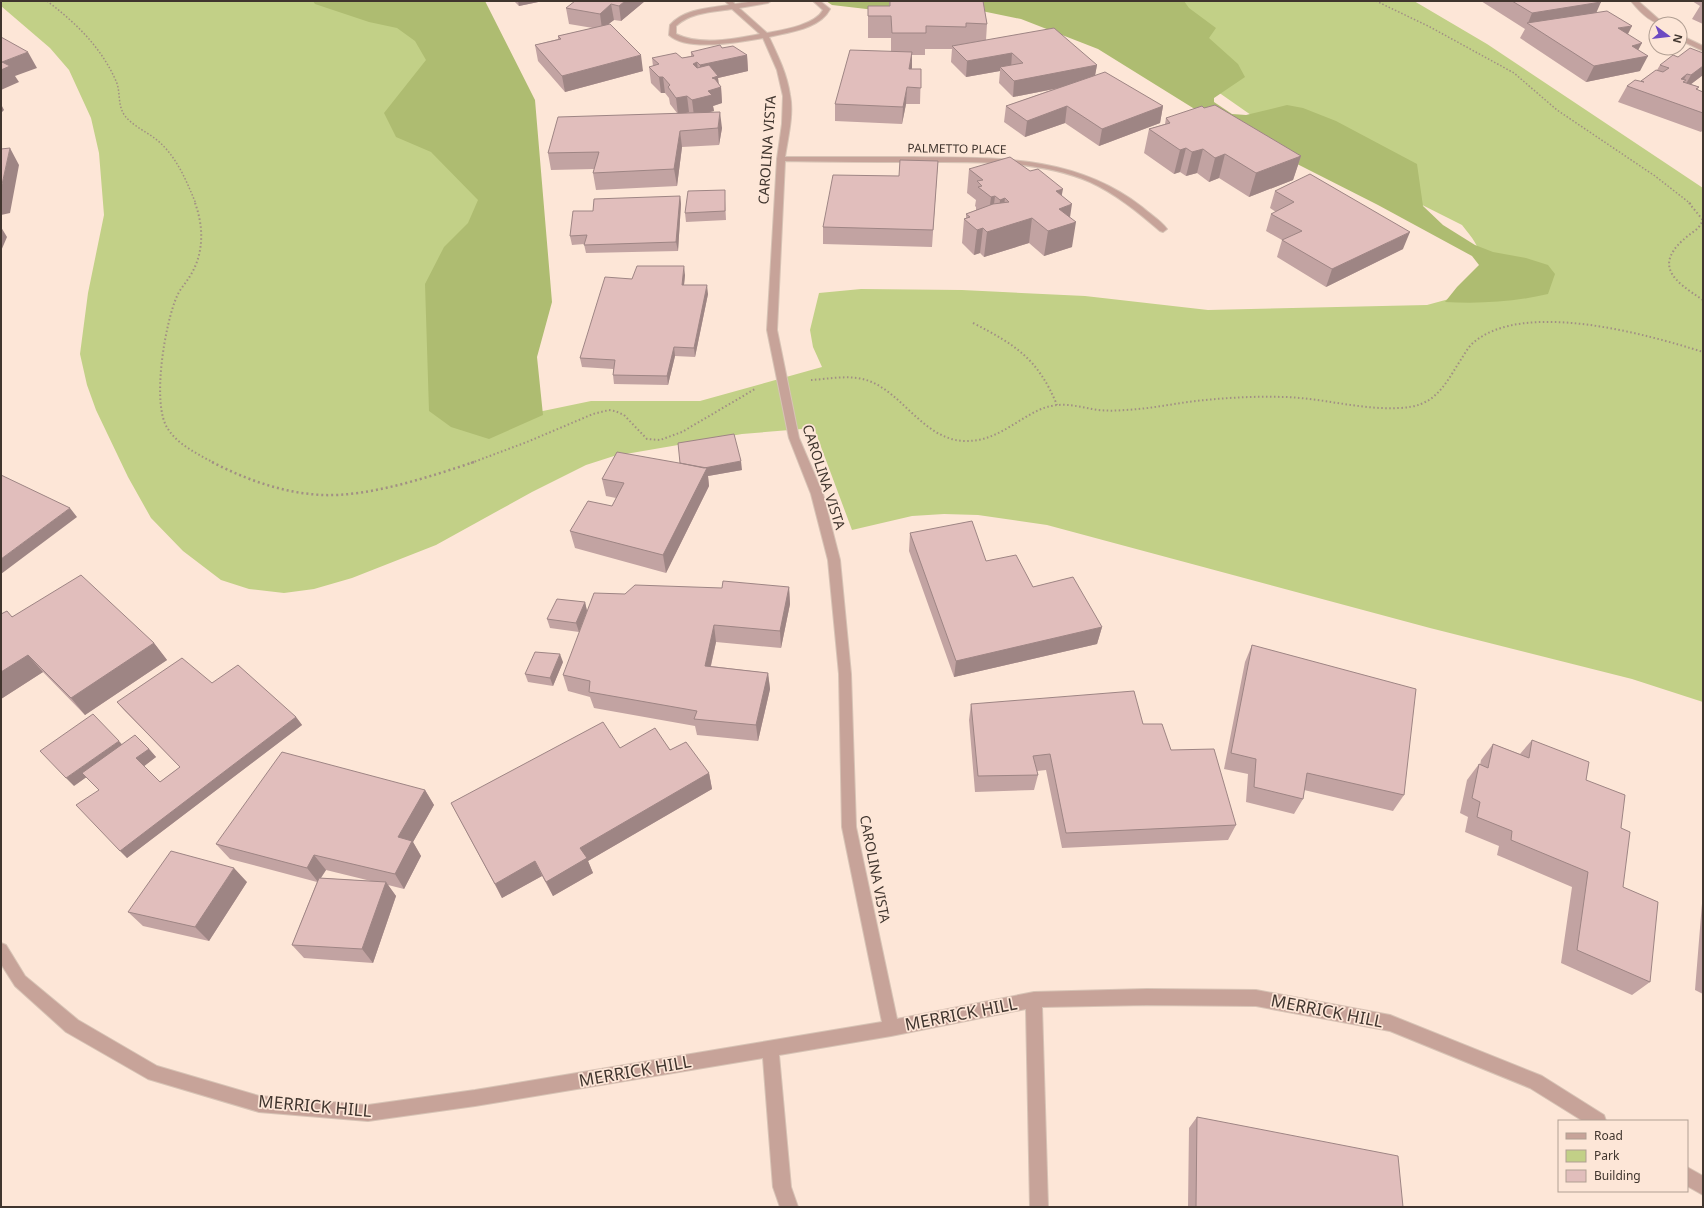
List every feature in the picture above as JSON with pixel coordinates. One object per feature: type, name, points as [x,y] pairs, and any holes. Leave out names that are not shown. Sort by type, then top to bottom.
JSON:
[{"type":"street","points":[[768,1],[731,3],[680,18],[673,26],[672,35],[690,41],[711,42],[765,35],[819,19],[827,9],[816,1]]},
{"type":"street","points":[[1634,1],[1650,16]]},
{"type":"street","name":"CAROLINA VISTA","points":[[731,3],[765,35],[781,70],[787,96],[786,124],[781,159],[772,330],[794,438],[817,494],[834,560],[845,674],[849,827],[891,1028]]},
{"type":"street","points":[[1688,41],[1703,49]]},
{"type":"street","name":"PALMETTO PLACE","points":[[781,159],[991,160],[1053,168],[1081,176],[1107,187],[1163,228]]},
{"type":"street","name":"MERRICK HILL","points":[[1,950],[20,981],[72,1026],[154,1073],[259,1104],[368,1114],[474,1098],[891,1028],[1034,1000],[1147,997],[1256,998],[1390,1023],[1536,1082],[1596,1120]]},
{"type":"street","name":"MERRICK HILL","points":[[1034,1000],[1039,1207]]},
{"type":"street","points":[[770,1048],[782,1187],[789,1207]]},
{"type":"street","points":[[1688,1177],[1703,1186]]},
{"type":"path","points":[[47,1],[67,15],[94,45],[108,65],[117,86],[121,110],[128,119],[151,135],[181,166],[200,219],[202,244],[197,262],[176,300],[160,378],[161,416],[168,431],[176,440],[218,465],[267,486],[288,491],[325,495],[352,493],[390,486],[438,474],[605,410],[615,410],[624,413],[645,438],[654,440],[681,432],[734,400],[758,388],[782,383],[850,378],[868,381],[897,397],[922,421],[941,434],[961,441],[973,441],[1000,434],[1037,412],[1057,405],[1110,411],[1145,410],[1224,398],[1285,397],[1385,408],[1416,407],[1430,401],[1440,392],[1458,362],[1474,342],[1491,331],[1514,324],[1576,323],[1624,330],[1703,352]]},
{"type":"path","points":[[1376,1],[1430,27],[1514,73],[1557,110],[1643,168],[1692,206],[1702,219],[1702,222],[1699,227],[1680,242],[1672,252],[1670,258],[1670,272],[1680,285],[1703,300]]},
{"type":"path","points":[[973,323],[1000,337],[1036,365],[1048,382],[1057,405]]},
{"type":"green space","points":[[1,1],[452,1],[464,18],[499,420],[591,401],[700,401],[822,367],[813,347],[810,330],[819,293],[861,289],[962,290],[1085,296],[1208,310],[1427,305],[1460,296],[1483,277],[1480,254],[1476,244],[1462,225],[1271,129],[1198,78],[1133,1],[1414,1],[1487,44],[1703,188],[1703,702],[1632,679],[1430,628],[1047,525],[978,515],[944,514],[912,516],[852,530],[814,428],[742,434],[614,456],[586,465],[532,492],[436,545],[352,578],[314,589],[284,593],[249,589],[221,580],[183,551],[151,518],[128,477],[96,410],[87,385],[80,354],[88,293],[104,215],[99,153],[91,118],[69,70],[50,48],[1,6]]},
{"type":"green space","points":[[313,1],[485,1],[535,100],[552,302],[537,357],[543,415],[489,439],[451,427],[429,411],[425,284],[444,247],[468,223],[478,200],[431,152],[396,137],[384,113],[426,60],[415,41],[397,28],[369,22],[315,4]]},
{"type":"green space","points":[[826,1],[1184,1],[1189,8],[1216,28],[1209,38],[1238,64],[1245,77],[1214,98],[1214,102],[1232,114],[1246,115],[1287,105],[1303,108],[1336,121],[1417,164],[1423,206],[1443,225],[1475,245],[1493,252],[1526,258],[1548,265],[1555,274],[1548,294],[1497,302],[1445,302],[1457,287],[1479,265],[1472,256],[1378,205],[1222,126],[1098,49],[1021,19],[948,4],[875,10],[832,5]]},
{"type":"building","points":[[575,1],[625,1],[619,6],[611,4],[600,14],[566,8]]},
{"type":"building","points":[[890,1],[983,1],[987,24],[966,23],[966,27],[926,26],[926,33],[892,33],[891,16],[868,16],[868,6],[890,6]]},
{"type":"building","points":[[1512,1],[1599,1],[1601,2],[1532,13]]},
{"type":"building","points":[[1607,11],[1632,26],[1618,28],[1642,43],[1632,46],[1648,56],[1594,66],[1527,23]]},
{"type":"building","points":[[610,24],[641,55],[562,76],[535,45],[561,39],[558,36]]},
{"type":"building","points":[[1054,28],[1097,65],[1014,81],[1000,67],[1023,63],[1012,53],[967,61],[952,46]]},
{"type":"building","points":[[1,37],[28,52],[2,62],[10,66],[1,70]]},
{"type":"building","points":[[720,45],[722,48],[733,46],[747,55],[700,65],[697,62],[693,64],[697,68],[709,65],[718,76],[712,78],[715,79],[721,87],[708,91],[712,95],[692,100],[687,96],[676,98],[668,87],[670,85],[663,77],[659,77],[649,67],[659,64],[652,58],[676,53],[682,58],[694,56],[691,52]]},
{"type":"building","points":[[1690,48],[1703,53],[1703,66],[1691,75],[1687,74],[1681,79],[1686,80],[1683,82],[1699,87],[1696,89],[1703,92],[1703,113],[1627,86],[1635,80],[1644,82],[1641,81],[1656,70],[1663,72],[1669,68],[1660,65],[1672,56],[1688,56],[1688,50]]},
{"type":"building","points":[[850,50],[912,52],[909,69],[921,69],[921,88],[907,87],[903,107],[835,104]]},
{"type":"building","points":[[1105,72],[1163,106],[1102,129],[1067,106],[1027,121],[1006,106]]},
{"type":"building","points":[[1215,105],[1301,156],[1256,173],[1225,154],[1215,158],[1203,149],[1192,152],[1186,148],[1180,150],[1149,129],[1170,123],[1166,118],[1202,106],[1204,108]]},
{"type":"building","points":[[720,112],[718,128],[680,131],[674,169],[593,173],[599,152],[548,153],[558,117]]},
{"type":"building","points":[[10,148],[1,189],[1,149]]},
{"type":"building","points":[[1010,157],[1030,171],[1038,169],[1063,189],[1056,191],[1072,204],[1059,209],[1076,222],[1048,231],[1032,218],[987,232],[983,228],[977,230],[964,219],[970,217],[966,214],[993,204],[1009,202],[1005,198],[1000,200],[995,196],[991,197],[978,187],[982,186],[977,181],[983,180],[969,169]]},
{"type":"building","points":[[900,160],[938,161],[933,230],[823,227],[833,175],[899,176]]},
{"type":"building","points":[[1310,174],[1410,232],[1332,269],[1282,240],[1302,231],[1271,214],[1294,202],[1275,191]]},
{"type":"building","points":[[725,190],[725,211],[685,213],[688,191]]},
{"type":"building","points":[[680,196],[676,242],[584,245],[587,235],[570,236],[573,211],[593,211],[594,199]]},
{"type":"building","points":[[637,266],[684,266],[682,285],[707,285],[694,348],[674,347],[667,376],[613,375],[615,360],[580,358],[605,277],[632,279]]},
{"type":"building","points":[[734,434],[741,461],[704,468],[680,463],[678,443]]},
{"type":"building","points":[[617,452],[707,468],[663,555],[570,531],[588,501],[612,506],[624,483],[602,479]]},
{"type":"building","points":[[1,475],[70,508],[1,559]]},
{"type":"building","points":[[972,521],[986,561],[1016,555],[1033,587],[1073,577],[1102,627],[956,661],[910,533]]},
{"type":"building","points":[[81,575],[154,643],[71,698],[28,655],[1,672],[1,614],[7,611],[12,617]]},
{"type":"building","points":[[723,581],[789,587],[780,631],[714,625],[705,666],[768,673],[756,725],[694,719],[697,711],[589,692],[590,681],[563,675],[594,593],[625,594],[635,585],[722,588]]},
{"type":"building","points":[[557,599],[585,602],[576,623],[547,619]]},
{"type":"building","points":[[1252,645],[1416,689],[1404,795],[1307,773],[1303,799],[1254,787],[1256,759],[1231,753]]},
{"type":"building","points":[[535,652],[560,654],[550,678],[525,674]]},
{"type":"building","points":[[182,658],[212,683],[238,665],[296,717],[120,851],[76,805],[99,790],[82,773],[135,735],[149,749],[136,758],[160,782],[180,767],[117,702]]},
{"type":"building","points":[[1134,691],[1143,724],[1162,724],[1171,750],[1214,749],[1236,825],[1066,833],[1050,754],[1033,756],[1038,775],[978,776],[971,704]]},
{"type":"building","points":[[93,714],[119,741],[66,778],[40,751]]},
{"type":"building","points":[[603,722],[620,748],[655,728],[670,750],[686,742],[709,773],[580,848],[587,858],[546,882],[535,861],[495,884],[451,803]]},
{"type":"building","points":[[1532,740],[1589,762],[1586,780],[1625,795],[1621,828],[1630,832],[1623,887],[1658,902],[1650,982],[1577,950],[1588,872],[1511,840],[1512,831],[1477,817],[1480,802],[1472,798],[1479,764],[1488,768],[1493,744],[1529,758]]},
{"type":"building","points":[[282,752],[425,790],[398,837],[412,841],[395,874],[314,855],[307,868],[216,844]]},
{"type":"building","points":[[171,851],[234,868],[195,927],[128,912]]},
{"type":"building","points":[[319,878],[386,882],[362,949],[292,945]]},
{"type":"building","points":[[1197,1117],[1398,1156],[1403,1207],[1196,1207]]}]
